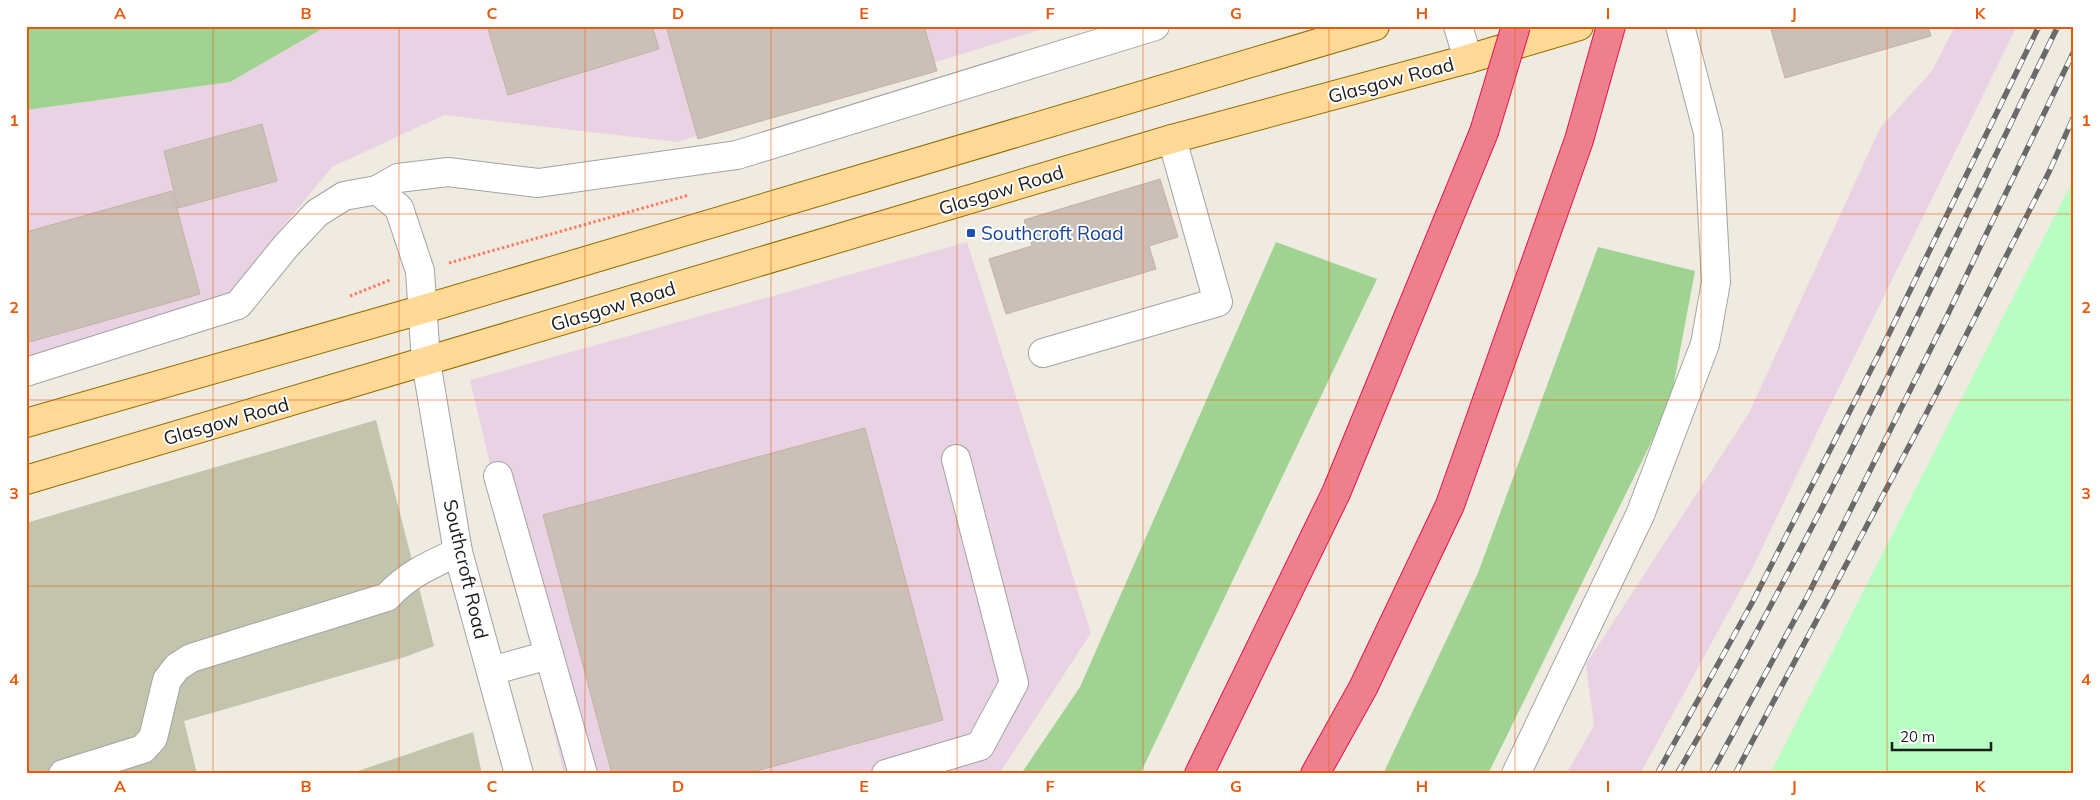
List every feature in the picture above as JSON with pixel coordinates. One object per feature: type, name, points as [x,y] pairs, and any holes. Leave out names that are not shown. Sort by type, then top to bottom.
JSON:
[{"type":"highway","points":[[1199,774],[1336,493],[1484,132],[1516,26]]},
{"type":"highway","points":[[1315,774],[1363,688],[1450,505],[1579,140],[1611,26]]},
{"type":"main road","points":[[26,423],[424,310],[1375,26]]},
{"type":"main road","name":"Glasgow Road","points":[[26,480],[1172,139],[1468,59],[1578,26]]},
{"type":"street","points":[[26,372],[238,305],[286,246],[317,213],[344,196],[377,190],[398,178],[448,172],[538,183],[736,154],[1155,26]]},
{"type":"street","points":[[1458,26],[1468,59]]},
{"type":"street","points":[[1516,774],[1640,515],[1705,344],[1716,282],[1708,133],[1680,26]]},
{"type":"street","points":[[1043,354],[1218,302],[1172,139]]},
{"type":"street","points":[[377,190],[399,208],[420,271],[426,362]]},
{"type":"street","name":"Southcroft Road","points":[[426,362],[458,552],[518,774]]},
{"type":"street","points":[[886,774],[980,746],[1014,682],[956,459]]},
{"type":"street","points":[[498,476],[583,774]]},
{"type":"street","points":[[63,774],[143,749],[153,738],[167,680],[177,667],[191,658],[386,597],[400,582],[419,569],[458,552]]},
{"type":"street","points":[[491,671],[549,654]]},
{"type":"shaded area","points":[[327,26],[1053,26],[677,142],[444,115],[332,167],[228,293],[26,364],[26,110],[230,82]]},
{"type":"shaded area","points":[[1955,26],[2017,26],[1822,422],[1753,567],[1640,774],[1566,774],[1594,726],[1586,664],[1749,413],[1880,128],[1932,71]]},
{"type":"shaded area","points":[[967,242],[1091,633],[999,774],[564,774],[470,380]]},
{"type":"shaded area","points":[[376,420],[434,646],[405,657],[184,721],[197,774],[26,774],[26,523]]},
{"type":"shaded area","points":[[473,732],[482,774],[349,774]]},
{"type":"green space","points":[[26,26],[327,26],[230,82],[26,110]]},
{"type":"green space","points":[[2074,178],[2074,774],[1777,774],[1772,770]]},
{"type":"green space","points":[[1276,242],[1377,279],[1140,774],[1021,774],[1080,687]]},
{"type":"green space","points":[[1598,247],[1695,271],[1670,404],[1488,774],[1383,774],[1478,573]]},
{"type":"building","points":[[487,26],[652,26],[659,49],[508,95]]},
{"type":"building","points":[[666,26],[924,26],[937,71],[698,139]]},
{"type":"building","points":[[1770,26],[1928,26],[1931,36],[1785,78]]},
{"type":"building","points":[[262,124],[277,181],[178,208],[164,151]]},
{"type":"building","points":[[1160,179],[1178,237],[1149,246],[1156,269],[1006,314],[989,259],[1032,246],[1024,220]]},
{"type":"building","points":[[172,191],[200,294],[26,343],[26,232]]},
{"type":"building","points":[[865,428],[943,720],[745,774],[612,774],[543,515]]},
{"type":"railway","points":[[1657,774],[1753,601],[1883,346],[2039,26]]},
{"type":"railway","points":[[1677,774],[1779,590],[1875,403],[2058,26]]},
{"type":"railway","points":[[1711,774],[1808,595],[1946,318],[2074,51]]},
{"type":"railway","points":[[1735,774],[1925,416],[2049,172],[2074,116]]},
{"type":"place","name":"Southcroft Road","points":[[971,233]]}]
